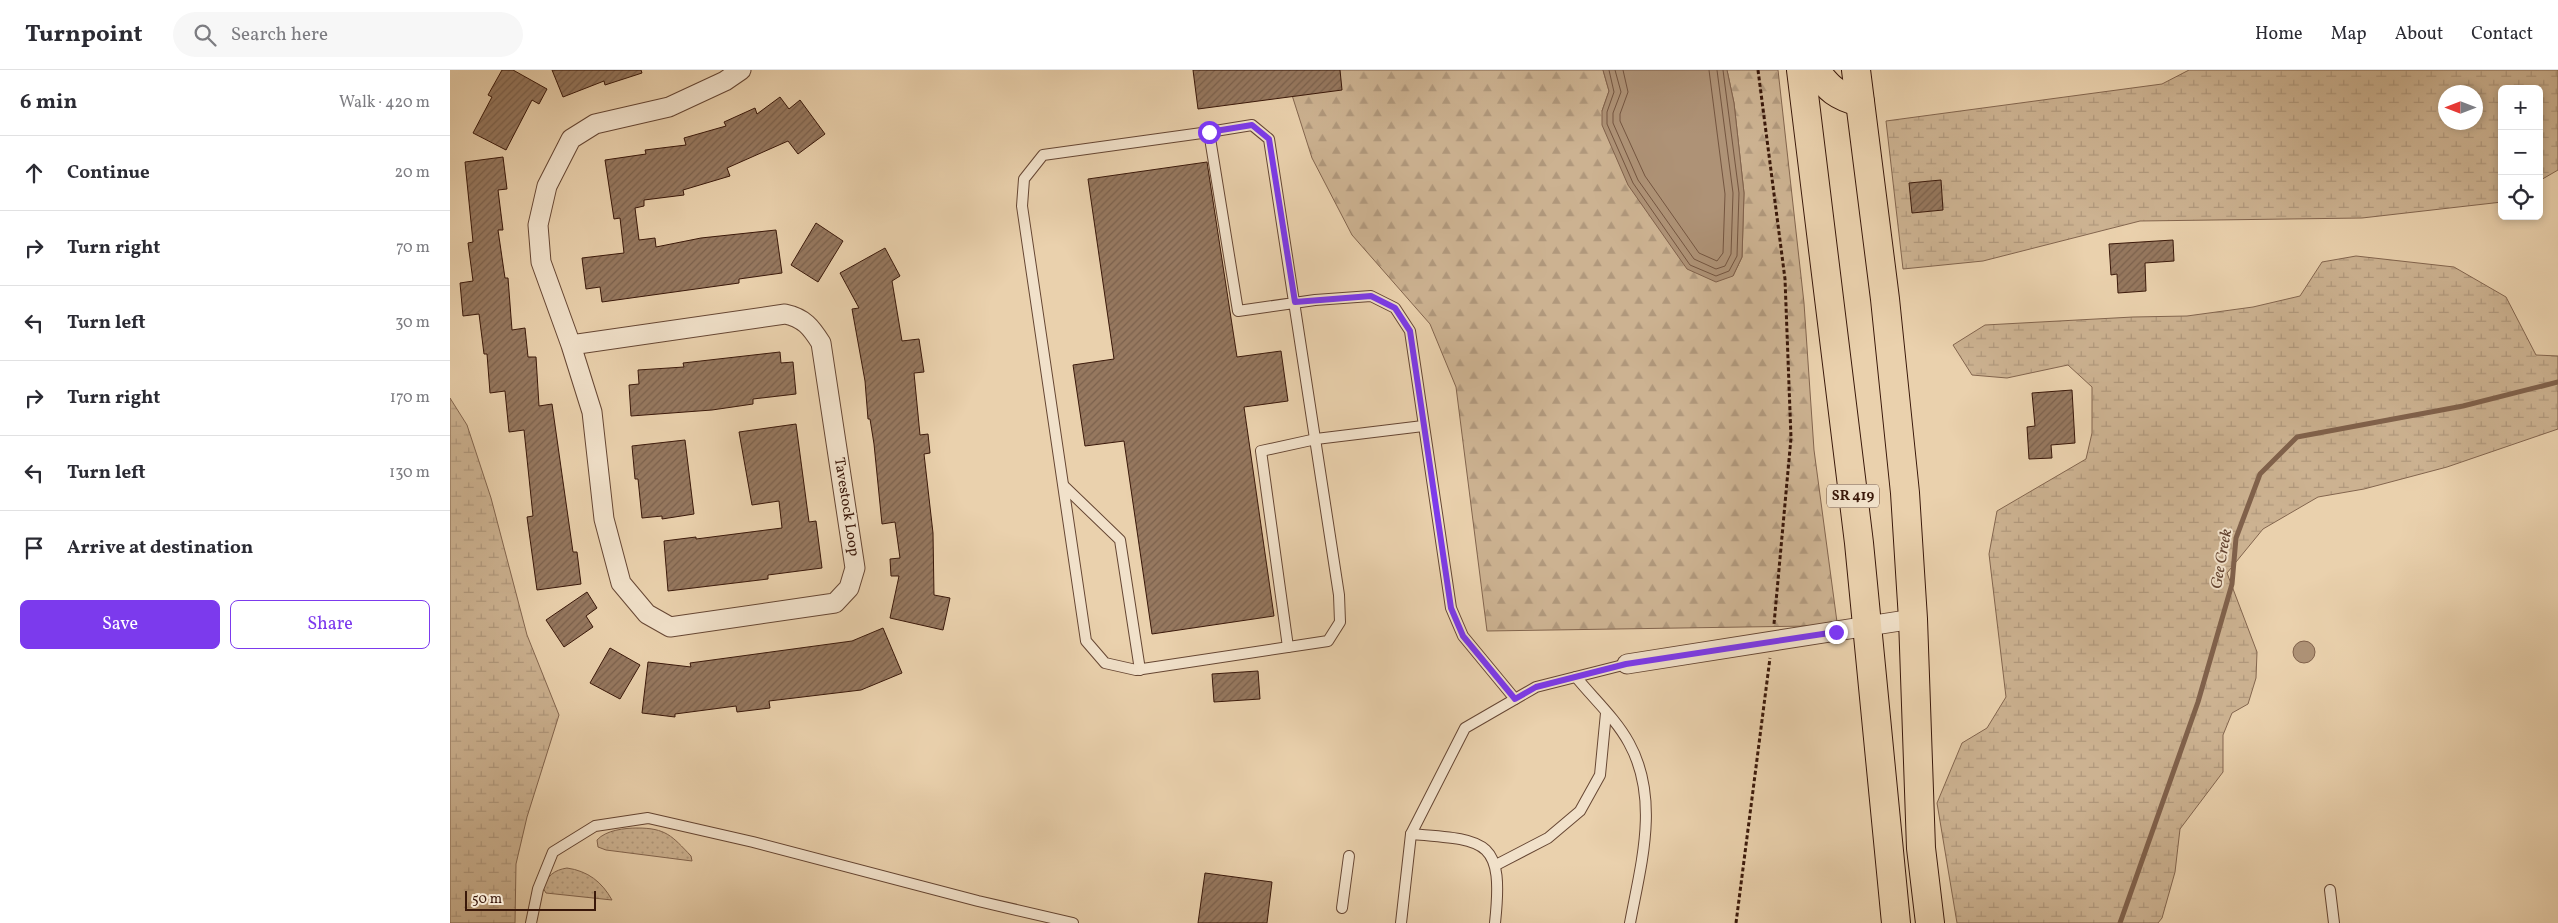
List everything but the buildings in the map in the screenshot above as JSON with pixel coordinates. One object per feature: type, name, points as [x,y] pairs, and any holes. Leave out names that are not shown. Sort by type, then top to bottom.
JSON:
[{"type":"main road","name":"SR 419","points":[[1801,70],[1835,338],[1868,628],[1896,923]]},
{"type":"main road","points":[[1814,70],[1827,86],[1841,97],[1860,102]]},
{"type":"main road","points":[[1856,70],[1896,398],[1913,619],[1921,848],[1930,923]]},
{"type":"street","name":"Tavestock Loop","points":[[571,345],[785,314],[799,317],[810,325],[821,343],[855,568],[849,588],[835,603],[670,628],[647,614],[621,583],[604,519],[592,412],[571,345],[541,262],[538,225],[547,186],[571,139],[595,124],[669,107],[725,81],[741,70]]},
{"type":"street","points":[[1626,664],[1868,628],[1913,619]]},
{"type":"lane","points":[[1252,125],[1269,139],[1295,302],[1339,595],[1340,622],[1328,641],[1140,670],[1105,663],[1086,641],[1022,206],[1024,178],[1043,155],[1252,125]]},
{"type":"lane","points":[[1209,132],[1238,311],[1295,302],[1371,296],[1395,308],[1410,331],[1451,608],[1463,636],[1515,699]]},
{"type":"lane","points":[[1288,647],[1260,450],[1316,439],[1423,426]]},
{"type":"lane","points":[[1064,486],[1120,540],[1140,670]]},
{"type":"lane","points":[[1401,923],[1411,834],[1465,728],[1536,687],[1626,664]]},
{"type":"lane","points":[[1576,677],[1628,742],[1643,776],[1647,821],[1630,923]]},
{"type":"lane","points":[[1496,865],[1548,838],[1580,811],[1600,775],[1606,713]]},
{"type":"lane","points":[[531,923],[538,890],[553,852],[595,826],[648,818],[753,842],[978,901],[1073,923]]},
{"type":"lane","points":[[1411,834],[1462,838],[1483,846],[1496,865],[1499,887],[1494,923]]},
{"type":"lane","points":[[1342,908],[1349,856]]},
{"type":"lane","points":[[2330,890],[2334,923]]},
{"type":"path","points":[[1758,70],[1784,279],[1791,438],[1774,624]]},
{"type":"path","points":[[1736,923],[1770,658]]},
{"type":"green space","points":[[1284,70],[1603,70],[1609,91],[1602,111],[1733,276],[1742,257],[1744,193],[1734,103],[1727,70],[1778,70],[1804,303],[1814,450],[1837,622],[1810,626],[1487,631],[1456,387],[1430,324],[1352,235],[1312,158]]},
{"type":"green space","points":[[2189,70],[2558,70],[2558,170],[2543,179],[2543,85],[2498,85],[2498,202],[2362,218],[2140,221],[1983,261],[1903,269],[1886,121],[2162,84]]},
{"type":"green space","points":[[2356,256],[2454,267],[2506,297],[2536,355],[2558,356],[2558,429],[2447,467],[2364,489],[2318,497],[2263,529],[2227,573],[2257,652],[2256,678],[2248,704],[2232,713],[2223,735],[2223,772],[2180,829],[2175,872],[2162,918],[2158,923],[1957,923],[1937,803],[1962,743],[1987,728],[2006,697],[1989,554],[1997,511],[2086,459],[2092,433],[2092,387],[2068,365],[2007,378],[1972,375],[1953,345],[1985,325],[2187,316],[2253,307],[2300,296],[2322,262]]},
{"type":"green space","points":[[450,398],[467,425],[491,498],[527,635],[559,715],[527,817],[516,864],[515,923],[450,923]]},
{"type":"green space","points":[[647,828],[668,834],[691,856],[692,861],[606,850],[598,847],[597,840],[605,834],[621,829]]},
{"type":"green space","points":[[575,869],[594,878],[612,900],[546,893],[543,888],[549,877],[558,870]]},
{"type":"water","points":[[1603,70],[1727,70],[1734,103],[1744,193],[1742,257],[1733,276],[1716,282],[1687,269],[1628,185],[1602,125],[1602,111],[1609,91]]},
{"type":"water","points":[[2304,641],[2312,644],[2315,652],[2312,660],[2304,663],[2296,660],[2293,652],[2296,644]]},
{"type":"waterway","name":"Gee Creek","points":[[2120,923],[2198,702],[2232,584],[2236,538],[2260,474],[2297,437],[2463,406],[2558,382]]},
{"type":"route","points":[[1209,132],[1252,125],[1269,139],[1295,302],[1371,296],[1395,308],[1410,331],[1442,560],[1451,608],[1463,636],[1515,699],[1536,687],[1626,664],[1772,640],[1836,632]]}]
